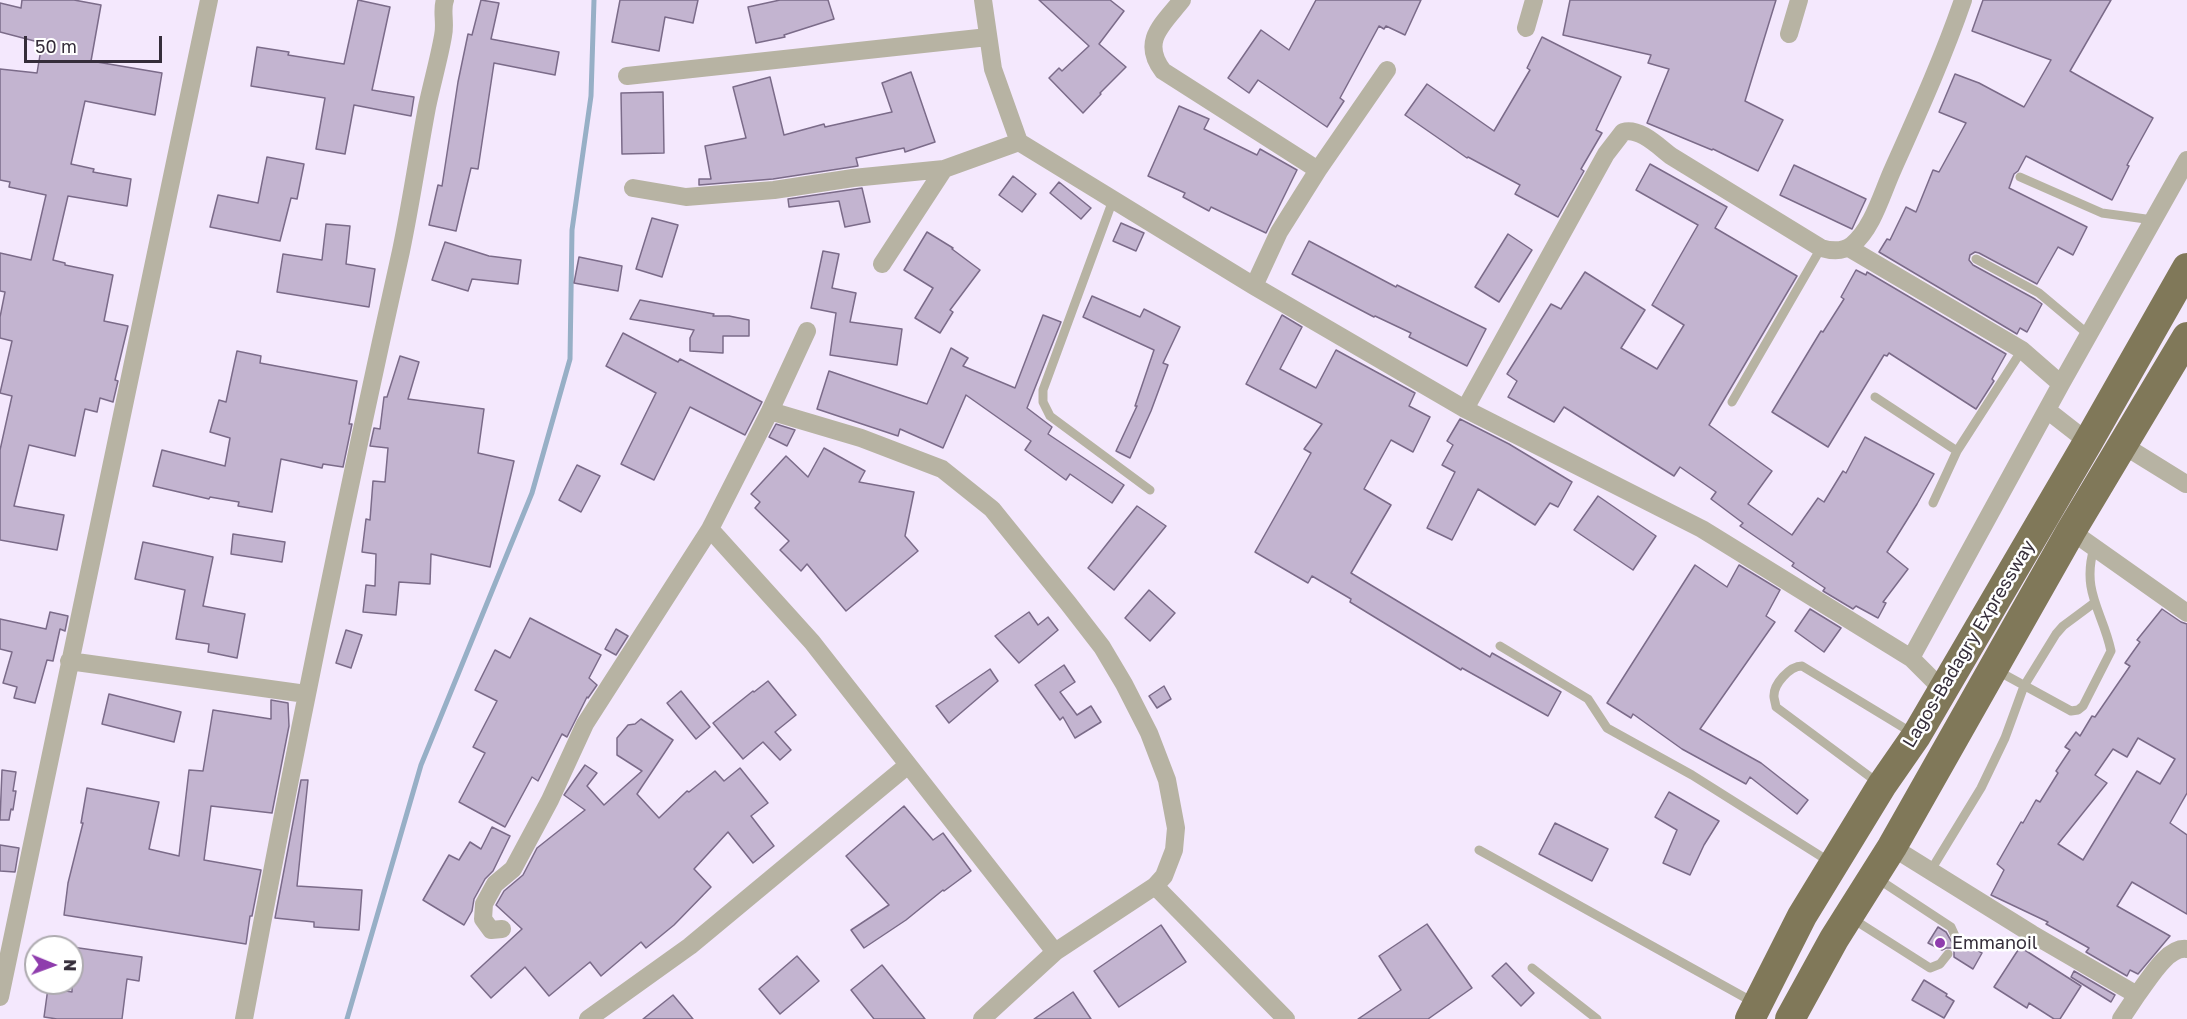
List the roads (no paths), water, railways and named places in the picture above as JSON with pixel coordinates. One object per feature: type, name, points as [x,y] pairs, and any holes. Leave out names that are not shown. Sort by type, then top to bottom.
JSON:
[{"type":"highway","name":"Lagos-Badagry Expressway","points":[[1754,1012],[1802,916],[1882,785],[1916,736],[2187,268]]},
{"type":"highway","name":"Lagos-Badagry Expressway","points":[[1790,1019],[1841,928],[1892,847],[1992,668],[2083,539],[2123,445],[2173,371],[2187,337]]},
{"type":"highway","points":[[1802,916],[1841,928]]},
{"type":"street","points":[[0,997],[210,0]]},
{"type":"street","points":[[983,0],[993,69],[1019,142],[1254,286],[1465,410],[1702,529],[1911,658],[1942,689]]},
{"type":"street","points":[[1182,0],[1153,40],[1153,52],[1163,71],[1317,170]]},
{"type":"street","points":[[1526,28],[1534,0]]},
{"type":"street","points":[[1789,34],[1799,0]]},
{"type":"street","points":[[1465,410],[1606,154],[1623,132],[1631,130],[1648,139],[1671,156],[1821,248],[1833,251],[1849,248],[1857,241],[1874,210],[1947,49],[1963,0]]},
{"type":"street","points":[[244,1019],[306,694],[444,33],[445,19],[441,2]]},
{"type":"street","points":[[627,76],[988,37]]},
{"type":"street","points":[[1254,286],[1279,232],[1317,170],[1388,70]]},
{"type":"street","points":[[633,188],[686,196],[774,190],[853,178],[944,169],[1019,142]]},
{"type":"street","points":[[1911,658],[2187,160]]},
{"type":"street","points":[[882,264],[944,169]]},
{"type":"street","points":[[1849,248],[2022,350],[2061,384]]},
{"type":"street","points":[[502,929],[491,930],[483,919],[484,904],[495,884],[513,869],[550,800],[585,724],[710,529],[770,411],[807,331]]},
{"type":"street","points":[[2047,410],[2088,442]]},
{"type":"street","points":[[770,411],[861,438],[942,469],[992,508],[1102,647],[1149,733],[1167,780],[1176,828],[1174,850],[1164,876],[1155,886],[1055,952],[982,1019]]},
{"type":"street","points":[[2123,445],[2186,484]]},
{"type":"street","points":[[710,529],[812,642],[1055,952]]},
{"type":"street","points":[[2083,539],[2187,613]]},
{"type":"street","points":[[69,661],[306,694]]},
{"type":"street","points":[[588,1019],[690,946],[908,765]]},
{"type":"street","points":[[1892,847],[2032,934],[2137,995]]},
{"type":"street","points":[[1155,886],[1286,1019]]},
{"type":"street","points":[[2121,1019],[2171,952],[2187,949]]},
{"type":"lane","points":[[2020,177],[2102,213],[2153,220]]},
{"type":"lane","points":[[1113,200],[1043,390],[1043,402],[1050,416],[1150,490]]},
{"type":"lane","points":[[1732,402],[1821,248]]},
{"type":"lane","points":[[1976,259],[2039,293],[2089,335]]},
{"type":"lane","points":[[1932,503],[1957,451],[2022,350]]},
{"type":"lane","points":[[1875,397],[1957,451]]},
{"type":"lane","points":[[1992,668],[2071,711],[2078,710],[2083,705],[2111,651],[2094,603],[2083,539]]},
{"type":"lane","points":[[1931,870],[1981,788],[2005,738],[2024,686],[2056,633],[2094,603]]},
{"type":"lane","points":[[1500,646],[1588,699],[1607,728],[1692,774],[1834,865]]},
{"type":"lane","points":[[1882,785],[1776,707],[1773,698],[1774,691],[1788,670],[1795,666],[1802,666],[1916,736]]},
{"type":"lane","points":[[1479,850],[1754,1012]]},
{"type":"lane","points":[[1873,876],[1951,927],[1956,938]]},
{"type":"lane","points":[[1841,928],[1930,968],[1940,964],[1948,954]]},
{"type":"lane","points":[[1532,968],[1597,1019]]},
{"type":"waterway","points":[[347,1019],[421,765],[532,493],[570,359],[572,230],[591,96],[594,0]]},
{"type":"place","name":"Emmanoil","points":[[1940,943]]}]
